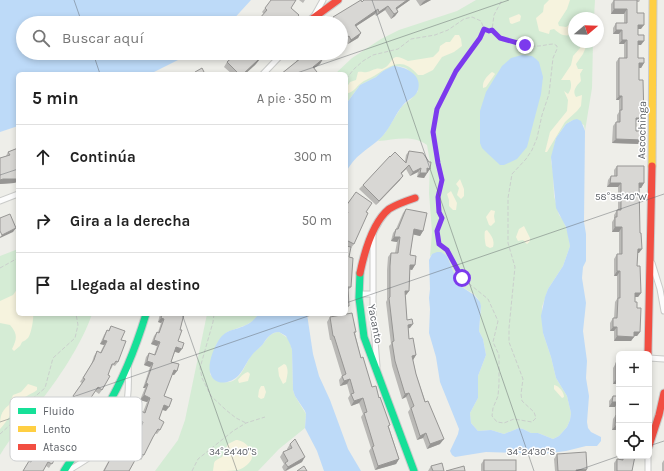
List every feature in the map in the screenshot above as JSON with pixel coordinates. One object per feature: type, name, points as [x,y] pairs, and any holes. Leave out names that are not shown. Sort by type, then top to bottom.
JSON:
[{"type":"street","points":[[314,16],[323,0]]},
{"type":"street","points":[[317,16],[338,0]]},
{"type":"street","name":"Ascochinga","points":[[648,351],[653,123],[653,0]]},
{"type":"street","points":[[265,72],[276,60]]},
{"type":"street","points":[[0,201],[16,195]]},
{"type":"street","name":"Yacanto","points":[[414,198],[398,204],[388,210],[377,223],[365,249],[359,294],[360,317],[364,337],[378,371],[414,471]]},
{"type":"street","name":"Yacanto","points":[[372,234],[373,321],[378,371]]},
{"type":"street","name":"Ascochinga","points":[[651,259],[660,289],[664,311]]},
{"type":"street","points":[[359,294],[373,294]]},
{"type":"street","points":[[112,397],[136,346],[145,316]]},
{"type":"street","points":[[652,358],[664,359]]},
{"type":"street","points":[[128,364],[129,397]]},
{"type":"street","points":[[652,437],[664,393]]},
{"type":"street","points":[[648,459],[648,471]]},
{"type":"street","points":[[64,471],[71,461]]},
{"type":"street","points":[[68,471],[84,461]]},
{"type":"path","points":[[492,30],[494,15],[502,0]]},
{"type":"path","points":[[348,76],[354,69],[374,55],[398,49],[411,39],[435,35],[448,30],[464,19],[472,17],[481,21],[484,29],[480,38],[456,71],[437,109],[433,132],[442,180],[438,197],[439,212],[442,218],[437,231],[439,244],[447,250],[462,278],[488,299],[498,321],[493,342],[499,355],[499,384],[498,396],[493,408],[492,416],[496,422],[504,423],[514,419],[532,422],[536,418],[534,412],[522,401],[521,394],[523,379],[508,342],[515,267],[508,243],[508,198],[512,174],[532,150],[536,138],[549,94],[553,58],[557,49],[554,44],[537,46],[512,42],[500,38],[492,30],[489,31],[484,29]]},
{"type":"path","points":[[0,268],[16,259]]},
{"type":"path","points":[[34,397],[45,388],[53,358],[75,338],[78,325],[76,316]]},
{"type":"path","points":[[214,316],[200,368],[202,378],[211,396],[236,418],[246,423]]},
{"type":"path","points":[[192,471],[198,459],[233,431],[246,423],[265,417]]},
{"type":"path","points":[[0,434],[10,425]]},
{"type":"green space","points":[[476,0],[595,0],[594,12],[568,12],[568,48],[593,48],[592,88],[585,131],[584,125],[573,120],[566,124],[556,138],[551,161],[554,196],[559,215],[563,220],[568,233],[570,246],[563,266],[548,289],[542,307],[543,333],[556,378],[567,396],[571,413],[567,427],[559,436],[553,439],[519,428],[504,434],[491,430],[478,431],[471,423],[470,413],[478,398],[478,376],[486,355],[483,339],[479,331],[481,306],[474,294],[458,283],[447,256],[432,254],[430,257],[432,232],[429,193],[430,162],[427,145],[409,139],[378,141],[385,133],[402,106],[418,91],[418,81],[406,68],[398,66],[383,71],[376,77],[360,85],[348,101],[348,72],[337,72],[352,58],[381,39],[399,30],[457,11]]},
{"type":"green space","points":[[16,250],[16,316],[91,316],[82,338],[61,374],[44,397],[10,397],[10,440],[0,455],[0,256]]},
{"type":"green space","points":[[207,316],[257,316],[253,321],[246,325],[227,332],[217,343],[210,374],[214,379],[219,381],[229,382],[238,377],[253,353],[267,338],[276,332],[279,332],[289,339],[292,350],[293,390],[306,414],[305,428],[279,449],[258,471],[155,471],[178,440],[185,420]]},
{"type":"sand","points":[[549,0],[570,0],[567,9],[558,23],[559,26],[568,26],[568,35],[563,35],[554,29],[550,30],[549,34],[539,31],[536,18],[543,12],[544,5]]},
{"type":"sand","points":[[519,14],[521,16],[520,21],[512,24],[510,23],[509,18]]},
{"type":"sand","points":[[455,35],[459,35],[462,46],[454,52],[442,57],[433,70],[423,75],[418,75],[407,66],[396,64],[363,81],[353,91],[348,93],[348,85],[350,82],[356,80],[358,72],[369,72],[374,69],[382,69],[389,65],[392,59],[397,57],[408,61],[433,57],[439,51],[440,46],[446,42],[450,42]]},
{"type":"sand","points":[[580,48],[586,48],[576,64],[578,69],[583,69],[580,74],[581,81],[576,87],[574,93],[576,97],[582,95],[581,106],[565,122],[547,152],[545,152],[550,132],[567,111],[568,100],[564,91],[568,94],[571,87],[571,82],[570,80],[561,80],[571,65],[573,56]]},
{"type":"sand","points":[[492,72],[495,74],[486,87],[483,88],[484,81]]},
{"type":"sand","points":[[460,179],[464,189],[464,196],[461,199],[457,195],[459,188],[456,184]]},
{"type":"sand","points":[[451,191],[457,203],[456,210],[453,210],[449,206],[447,194]]},
{"type":"sand","points":[[491,210],[495,211],[495,222],[491,226],[489,225],[486,217]]},
{"type":"sand","points":[[524,226],[530,238],[530,241],[527,244],[523,240],[518,241],[516,237],[519,229]]},
{"type":"sand","points":[[487,230],[493,240],[493,247],[490,248],[486,246],[485,243],[485,231]]},
{"type":"sand","points":[[16,291],[16,316],[33,316],[29,336],[14,351],[12,349],[16,337],[14,331],[10,325],[0,323],[0,301],[13,295]]},
{"type":"sand","points":[[284,364],[287,367],[288,374],[286,382],[283,384],[279,376],[278,368]]},
{"type":"sand","points":[[248,372],[250,374],[248,381],[239,383],[238,380]]},
{"type":"sand","points":[[28,384],[37,387],[37,390],[24,397],[12,397],[13,395],[21,392]]},
{"type":"sand","points":[[554,385],[561,390],[564,397],[562,398],[554,389]]},
{"type":"sand","points":[[261,386],[264,386],[266,392],[264,398],[261,399],[258,397]]},
{"type":"sand","points":[[10,402],[10,415],[0,429],[1,416]]},
{"type":"sand","points":[[236,440],[245,443],[249,448],[252,454],[251,461],[245,467],[238,470],[213,471],[215,461],[222,457],[228,444]]},
{"type":"water","points":[[0,0],[251,0],[236,16],[16,16],[16,60],[178,60],[154,72],[16,72],[16,127],[0,132]]},
{"type":"water","points":[[522,55],[532,56],[539,62],[543,77],[541,94],[527,147],[517,159],[504,165],[500,165],[482,148],[480,143],[480,111],[486,92],[502,66],[511,58]]},
{"type":"water","points":[[393,66],[398,66],[412,72],[418,80],[418,90],[415,95],[401,108],[382,136],[357,157],[348,169],[348,101],[360,85],[376,77],[383,71]]},
{"type":"water","points":[[577,119],[581,121],[585,131],[584,222],[586,234],[586,261],[583,267],[582,278],[586,303],[583,331],[587,361],[586,378],[589,396],[587,422],[588,428],[591,432],[601,437],[601,441],[597,446],[586,446],[566,451],[543,454],[486,452],[455,457],[450,451],[459,429],[440,382],[436,357],[429,333],[429,260],[432,254],[437,252],[441,252],[447,256],[458,283],[474,295],[480,302],[481,306],[479,331],[483,339],[486,355],[478,376],[478,398],[470,413],[471,423],[478,431],[491,430],[504,434],[519,428],[553,439],[559,436],[567,427],[570,420],[571,413],[567,396],[556,378],[543,333],[541,316],[548,289],[563,266],[570,246],[566,227],[556,208],[551,157],[556,138],[566,124]]},
{"type":"water","points":[[257,316],[307,316],[313,354],[319,376],[330,400],[348,449],[361,471],[324,471],[317,451],[305,428],[305,411],[295,396],[293,390],[292,350],[286,336],[279,332],[270,336],[252,355],[236,378],[228,382],[220,382],[213,379],[210,372],[210,360],[219,339],[226,333],[254,320]]},
{"type":"building","points":[[271,0],[296,0],[291,8],[299,15],[262,16],[267,10],[265,8]]},
{"type":"building","points":[[361,0],[362,2],[364,0],[407,0],[396,8],[398,12],[394,14],[388,6],[379,12],[378,9],[355,25],[361,33],[351,40],[348,37],[348,16],[335,16]]},
{"type":"building","points":[[614,0],[637,0],[637,13],[644,13],[644,25],[638,25],[638,35],[644,35],[644,41],[638,41],[638,58],[644,58],[644,63],[639,63],[639,80],[643,80],[644,118],[636,118],[636,131],[643,131],[643,140],[616,139],[616,122],[620,122],[620,110],[622,110],[622,96],[619,96],[619,58],[627,58],[627,40],[622,40],[622,30],[616,30],[616,23],[627,23],[627,9],[614,9]]},
{"type":"building","points":[[229,60],[258,60],[245,72],[237,72],[227,62]]},
{"type":"building","points":[[298,60],[322,60],[313,67],[317,72],[284,72]]},
{"type":"building","points":[[202,68],[204,72],[195,72]]},
{"type":"building","points":[[16,149],[16,179],[0,180],[0,158],[10,155],[8,152]]},
{"type":"building","points":[[409,151],[423,153],[429,162],[431,162],[430,169],[427,168],[427,173],[420,173],[421,168],[413,172],[409,165],[401,173],[403,176],[379,201],[363,185],[395,152],[406,163]]},
{"type":"building","points":[[617,166],[644,166],[644,183],[639,183],[640,233],[642,249],[638,249],[637,266],[640,266],[641,293],[635,293],[637,308],[641,308],[640,332],[634,332],[634,337],[617,336],[617,327],[613,327],[613,318],[617,318],[618,298],[620,298],[620,271],[617,271],[617,254],[622,254],[622,227],[615,227],[617,210],[621,210],[621,183],[610,183],[611,176],[617,176]]},
{"type":"building","points":[[356,192],[372,203],[366,212],[368,213],[354,244],[348,241],[348,203]]},
{"type":"building","points":[[406,209],[427,213],[423,231],[414,229],[410,255],[416,256],[415,265],[410,265],[409,291],[405,291],[407,320],[412,319],[413,324],[408,325],[409,339],[413,338],[416,355],[412,356],[416,374],[425,402],[428,401],[444,439],[430,444],[426,433],[420,436],[411,408],[414,406],[409,393],[405,394],[395,361],[392,342],[394,341],[389,298],[391,253],[398,253],[400,237],[394,237],[396,229],[398,229]]},
{"type":"building","points":[[10,214],[16,228],[2,235],[0,231],[0,218]]},
{"type":"building","points":[[348,246],[351,247],[349,257],[353,258],[351,287],[348,287]]},
{"type":"building","points":[[352,313],[356,332],[354,332],[361,358],[363,357],[372,387],[376,386],[379,398],[380,397],[390,425],[388,426],[399,459],[378,466],[372,447],[374,446],[364,413],[367,412],[363,398],[354,401],[351,394],[354,393],[350,379],[344,381],[342,376],[346,374],[333,336],[330,317],[348,316],[348,314]]},
{"type":"building","points":[[162,316],[184,316],[180,330],[182,330],[178,341],[184,343],[182,349],[176,347],[171,362],[179,364],[177,371],[174,370],[164,396],[172,399],[169,407],[164,405],[159,419],[164,422],[160,430],[158,429],[153,437],[144,455],[142,454],[142,412],[145,413],[150,398],[144,395],[148,384],[146,383],[153,363],[147,361],[149,353],[155,355],[160,342],[154,340],[157,332],[159,333],[164,319],[161,318]]},
{"type":"building","points":[[111,326],[125,331],[121,340],[126,341],[118,362],[116,361],[112,364],[108,375],[110,376],[102,390],[98,387],[91,397],[75,397],[73,396],[85,379],[83,378],[94,360],[97,351],[101,353],[107,341],[103,340],[107,330],[109,331]]},
{"type":"building","points":[[613,396],[616,396],[616,402],[612,402]]},
{"type":"building","points":[[295,439],[305,457],[288,467],[285,463],[288,461],[283,452],[292,448],[290,444]]},
{"type":"building","points":[[586,452],[587,469],[576,471],[558,471],[557,454]]},
{"type":"building","points":[[617,459],[634,459],[632,471],[617,471]]},
{"type":"building","points":[[484,460],[516,460],[516,471],[484,471]]},
{"type":"building","points":[[29,461],[54,461],[52,464],[48,462],[43,471],[23,471]]},
{"type":"building","points":[[109,461],[135,461],[129,471],[104,471]]},
{"type":"building","points":[[442,463],[444,471],[433,471],[431,466]]},
{"type":"building","points":[[304,466],[307,471],[297,471]]},
{"type":"building","points":[[464,466],[465,471],[446,471]]},
{"type":"traffic: fast","points":[[360,273],[359,298],[364,337],[414,471]]},
{"type":"traffic: fast","points":[[113,397],[138,339],[145,316]]},
{"type":"traffic: fast","points":[[64,471],[71,461]]},
{"type":"traffic: slow","points":[[652,166],[653,0]]},
{"type":"traffic: jam","points":[[316,16],[338,0]]},
{"type":"traffic: jam","points":[[648,351],[652,166]]},
{"type":"traffic: jam","points":[[360,273],[370,239],[383,215],[392,207],[415,198]]},
{"type":"traffic: jam","points":[[652,437],[664,393]]},
{"type":"route","points":[[462,278],[447,250],[439,244],[437,231],[442,218],[439,212],[438,197],[442,180],[433,132],[437,109],[456,71],[480,38],[484,29],[489,31],[492,30],[500,38],[525,45]]}]
